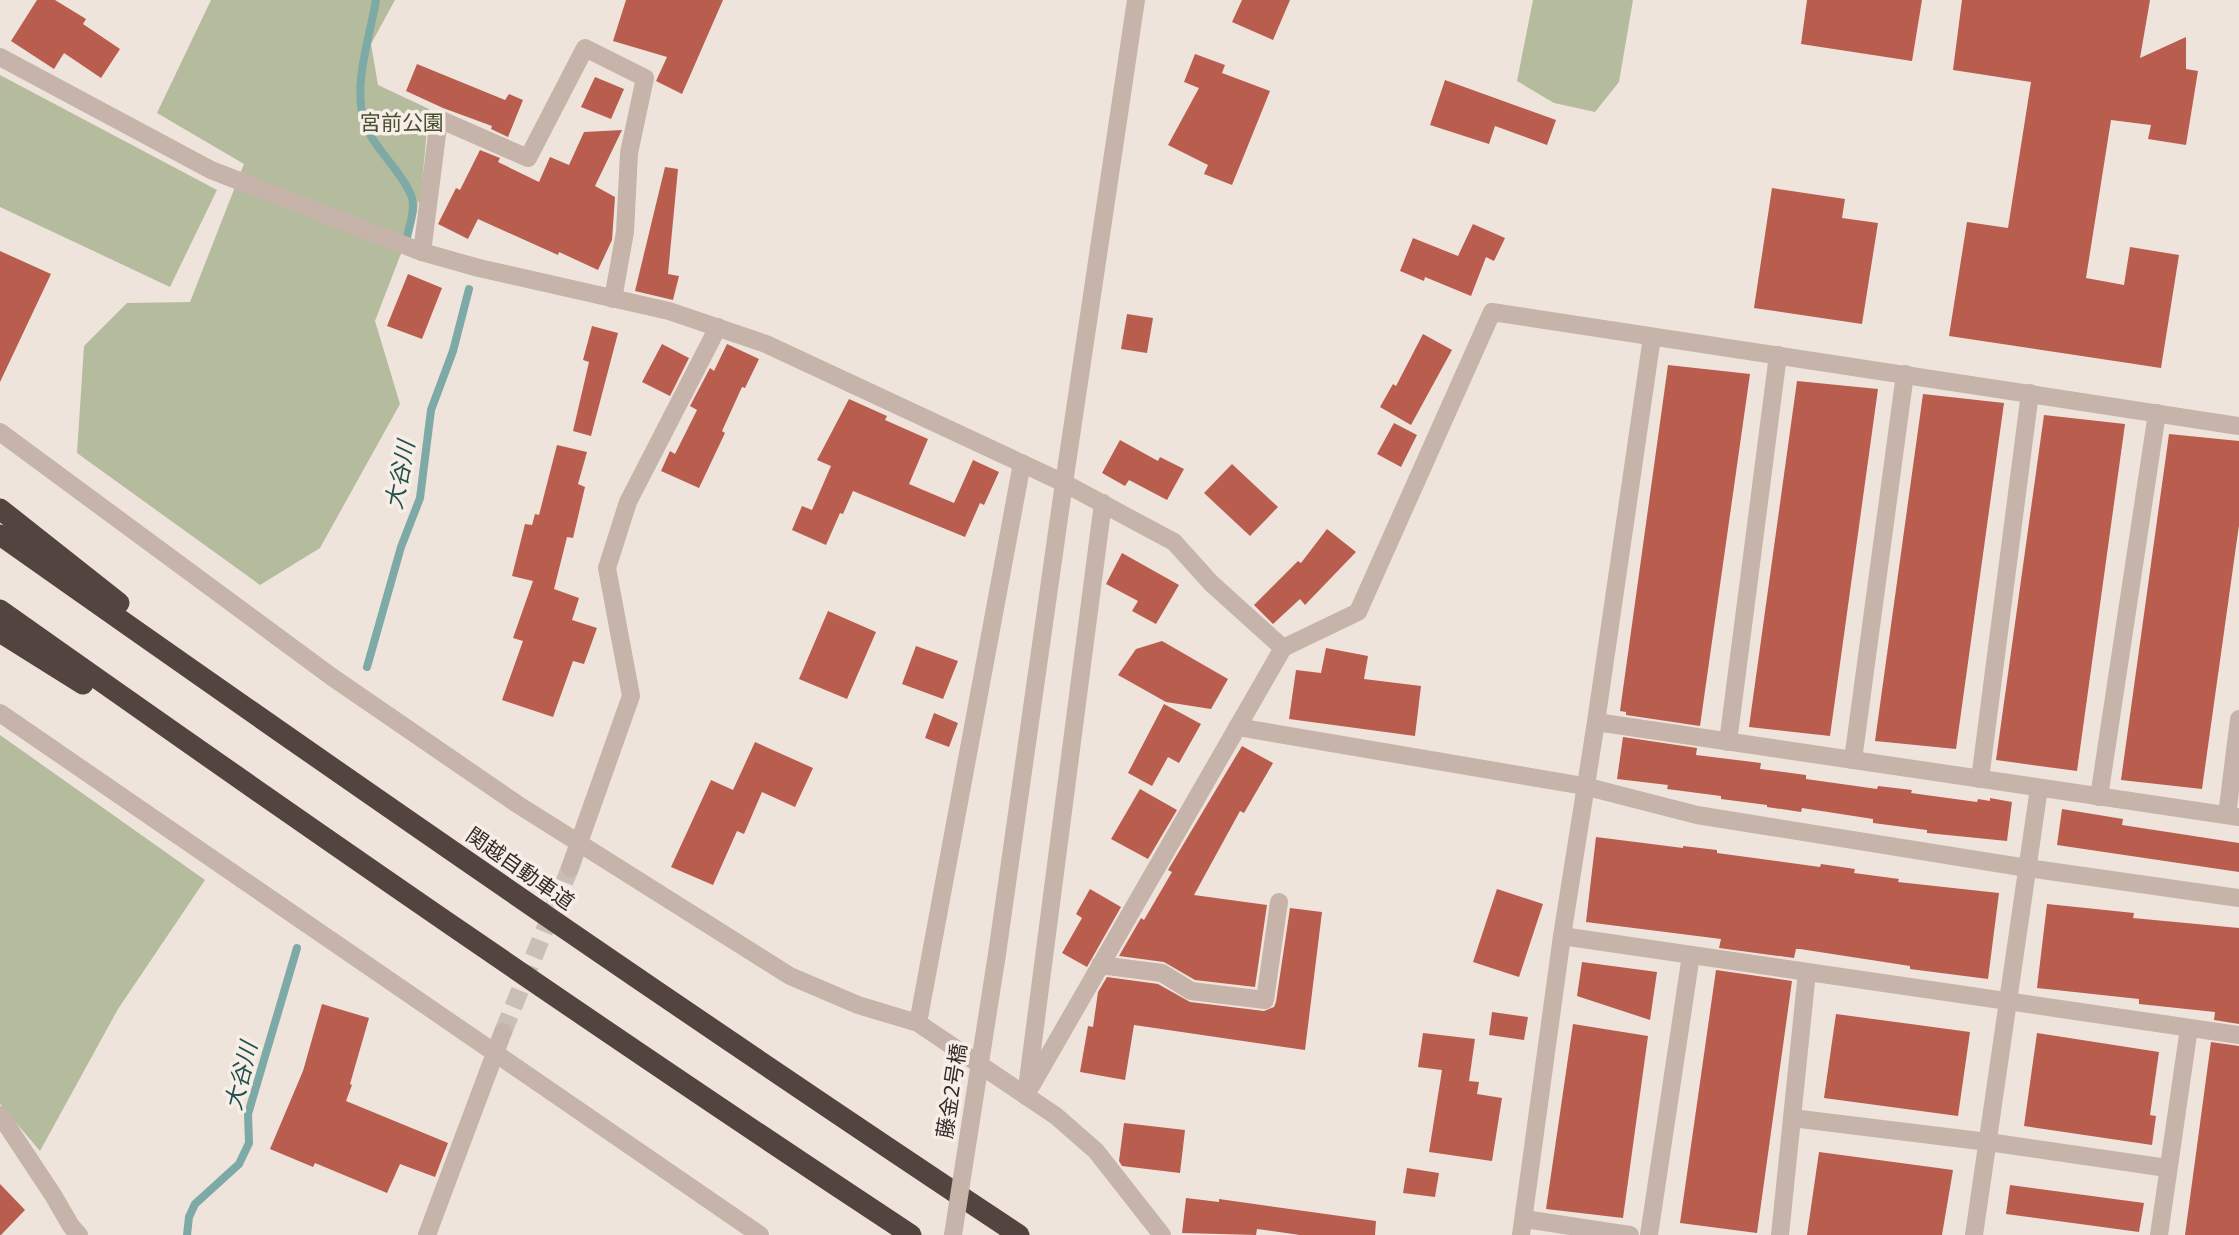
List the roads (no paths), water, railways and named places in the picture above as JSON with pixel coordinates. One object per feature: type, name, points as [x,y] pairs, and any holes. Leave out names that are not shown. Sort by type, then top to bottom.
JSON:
[{"type":"highway","points":[[0,509],[328,766]]},
{"type":"highway","name":"関越自動車道","points":[[0,534],[328,766],[684,1011],[1019,1235]]},
{"type":"highway","points":[[0,610],[306,827],[655,1066],[911,1235]]},
{"type":"highway","points":[[0,632],[306,827]]},
{"type":"street","name":"藤金2号橋","points":[[953,1235],[997,954],[1136,0]]},
{"type":"street","points":[[422,251],[439,120],[528,158],[585,48],[645,78],[629,153],[625,232],[613,299]]},
{"type":"street","points":[[0,57],[211,170],[422,251],[479,268],[669,311],[766,344],[1064,483],[1174,542],[1211,583],[1283,648]]},
{"type":"street","points":[[1026,1096],[1283,648],[1358,612],[1492,312],[2239,426]]},
{"type":"street","points":[[570,868],[631,696],[607,568],[628,502],[718,327]]},
{"type":"street","points":[[1630,1235],[1523,1227],[1562,936],[1652,337]]},
{"type":"street","points":[[1728,742],[1779,355]]},
{"type":"street","points":[[1853,760],[1905,374]]},
{"type":"street","points":[[1980,779],[2029,393]]},
{"type":"street","points":[[2099,797],[2157,413]]},
{"type":"street","points":[[0,432],[332,677],[580,844],[790,976],[858,1004],[918,1023],[1056,1116],[1096,1151],[1162,1235]]},
{"type":"street","points":[[918,1023],[1022,463]]},
{"type":"street","points":[[1026,1096],[1103,503]]},
{"type":"street","points":[[0,713],[494,1055],[760,1235]]},
{"type":"street","points":[[1596,722],[2233,816],[2239,719]]},
{"type":"street","points":[[1237,727],[1584,786],[1697,815],[2027,869],[2239,898]]},
{"type":"street","points":[[1974,1235],[2039,788]]},
{"type":"street","points":[[1100,965],[1162,973],[1191,990],[1265,1000],[1279,902]]},
{"type":"street","points":[[1562,936],[2239,1035]]},
{"type":"street","points":[[1650,1235],[1691,955]]},
{"type":"street","points":[[1780,1235],[1807,972]]},
{"type":"street","points":[[2159,1235],[2189,1028]]},
{"type":"street","points":[[427,1235],[503,1032]]},
{"type":"street","points":[[0,1115],[79,1235]]},
{"type":"street","points":[[1792,1118],[1988,1142],[2167,1168]]},
{"type":"waterway","name":"大谷川","points":[[376,0],[364,58],[361,103],[363,117],[372,138],[400,175],[411,195],[413,210],[407,237]]},
{"type":"waterway","name":"大谷川","points":[[367,667],[401,547],[420,498],[431,410],[453,351],[469,289]]},
{"type":"waterway","name":"大谷川","points":[[187,1235],[189,1217],[195,1204],[239,1164],[249,1143],[248,1114],[297,948]]},
{"type":"tunnel","points":[[503,1032],[570,868]]},
{"type":"park label","name":"宮前公園","points":[[402,123]]}]
